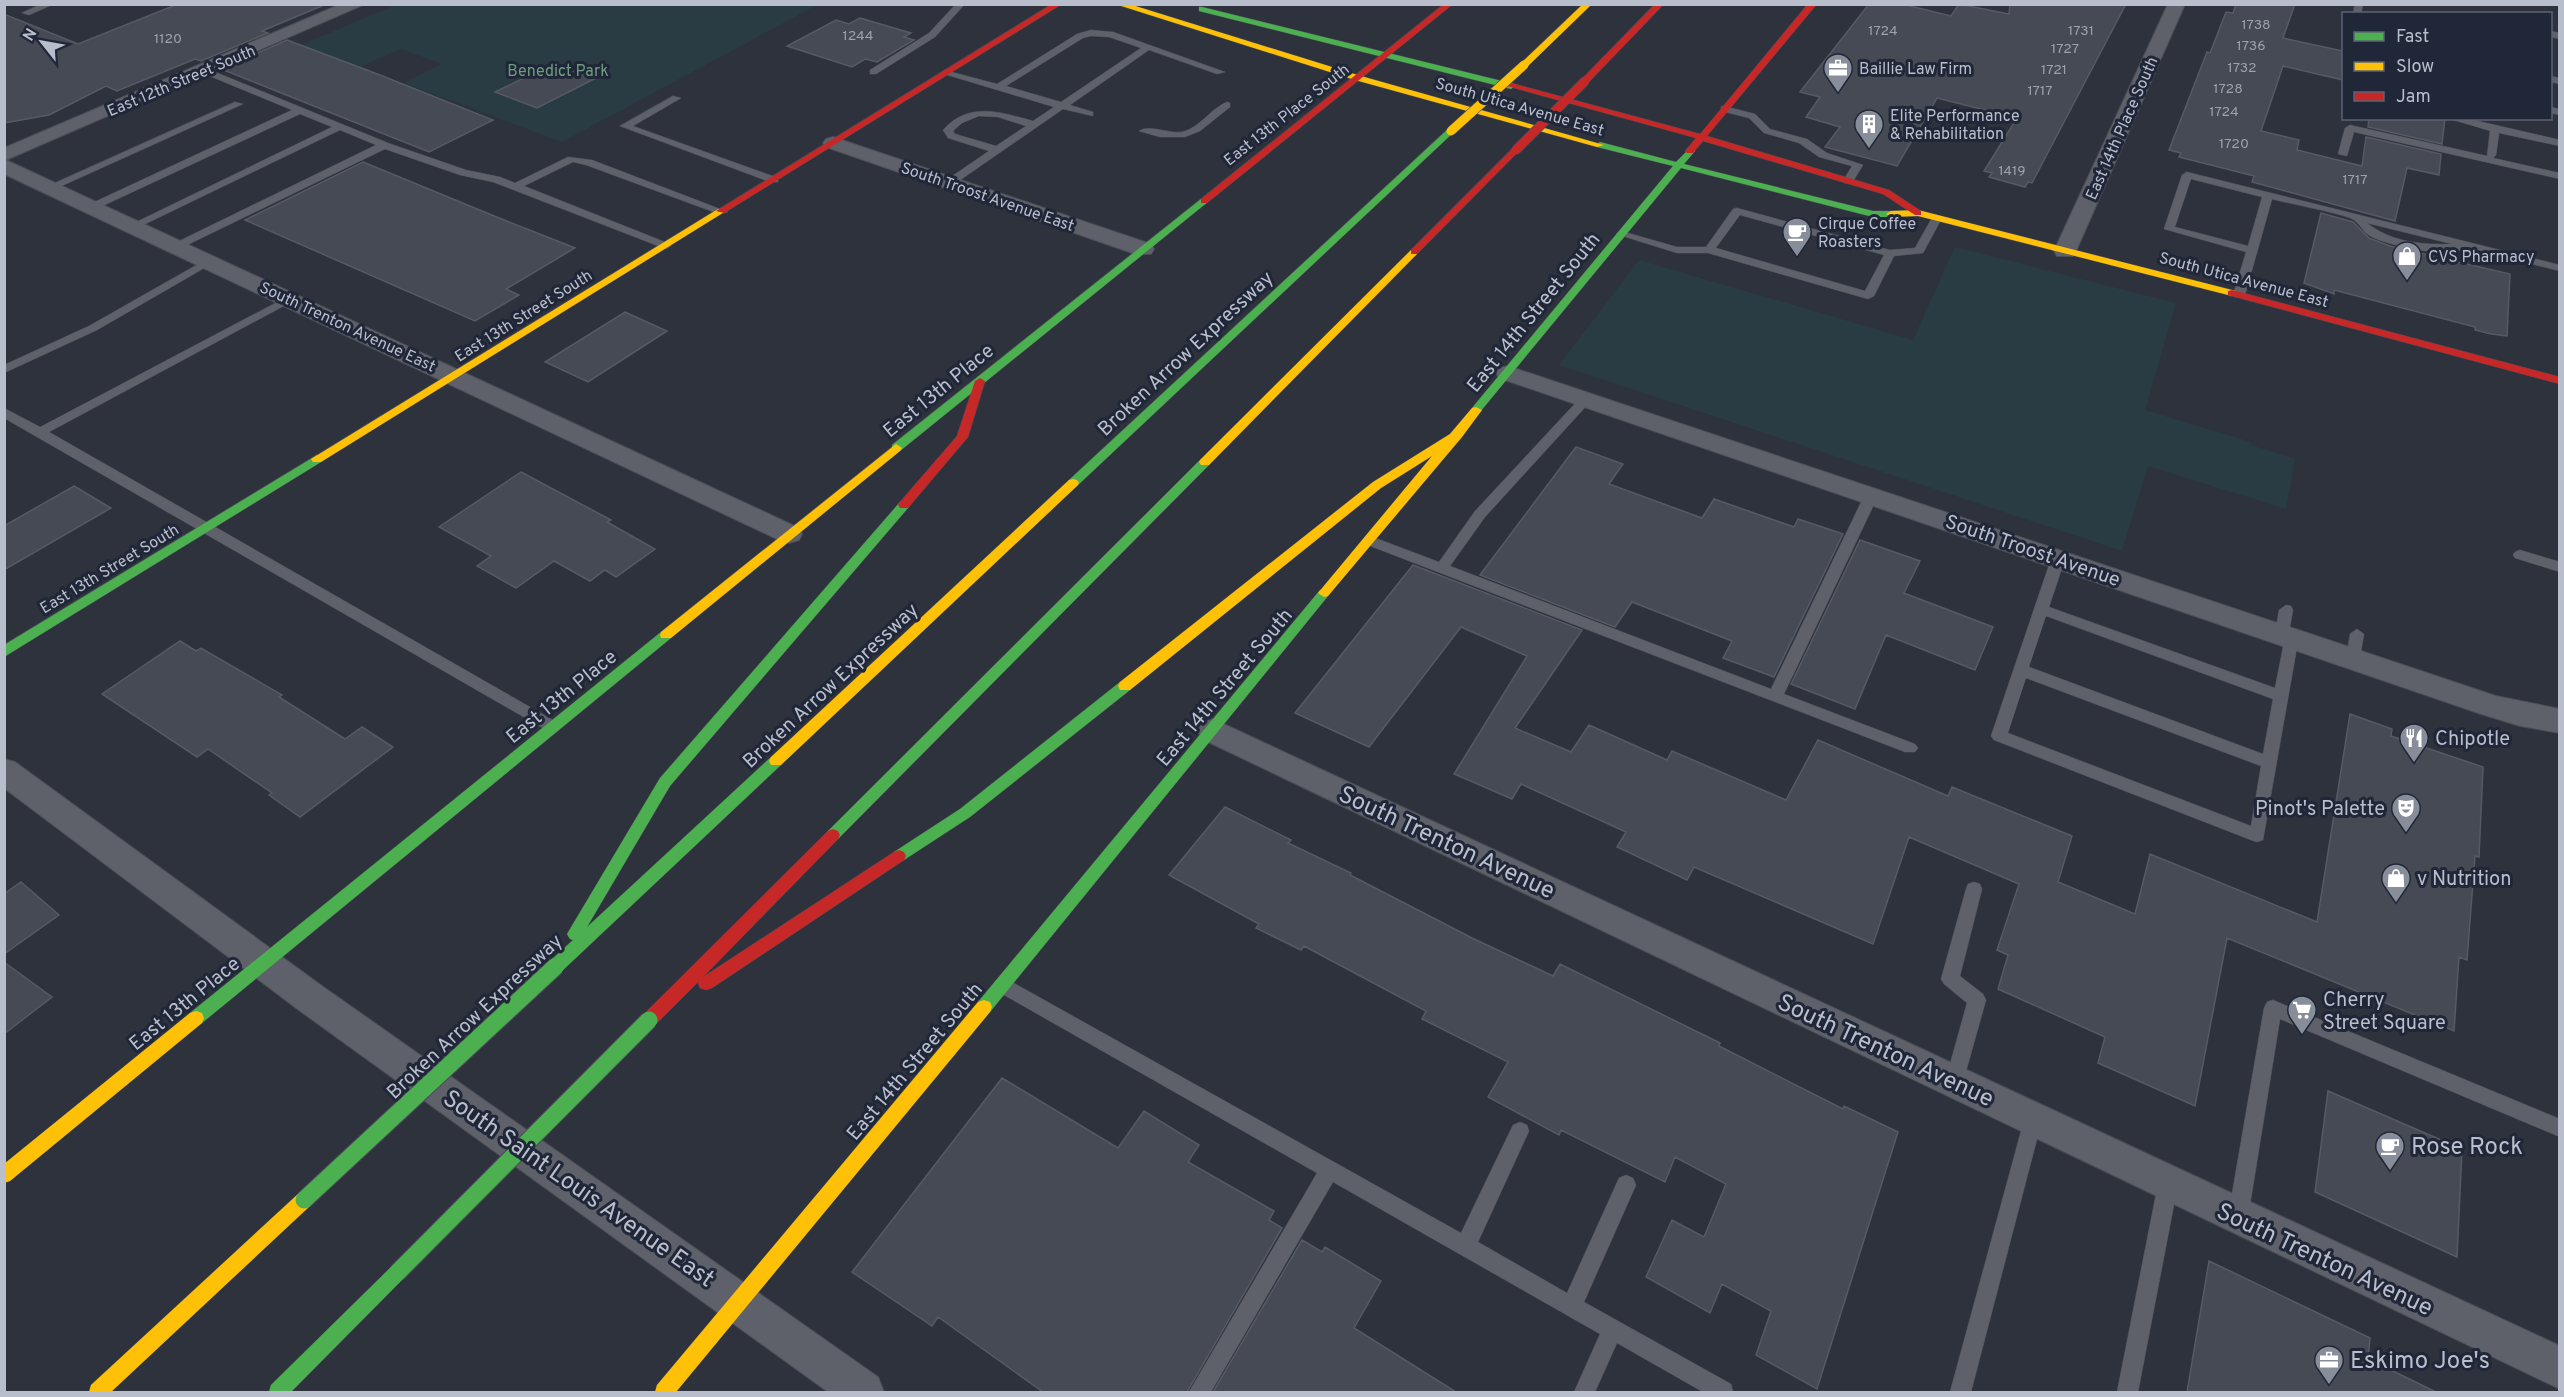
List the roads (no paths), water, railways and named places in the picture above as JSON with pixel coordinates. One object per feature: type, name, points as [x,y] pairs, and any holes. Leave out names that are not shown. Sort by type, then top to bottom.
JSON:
[{"type":"main road","name":"East 13th Street South","points":[[4,652],[1059,4]]},
{"type":"main road","name":"South Utica Avenue East","points":[[1119,4],[1358,78],[1676,166],[1873,214],[1918,213],[2240,295],[2559,381]]},
{"type":"main road","name":"South Utica Avenue East","points":[[1183,4],[1388,54],[1701,137],[1886,192],[1918,213]]},
{"type":"main road","name":"East 13th Place South","points":[[1143,249],[1449,4]]},
{"type":"main road","name":"Broken Arrow Expressway","points":[[98,1392],[1588,4]]},
{"type":"main road","points":[[278,1392],[1586,81],[1660,4]]},
{"type":"main road","name":"East 14th Street South","points":[[664,1392],[1370,541],[1676,166],[1813,4]]},
{"type":"main road","name":"East 13th Place","points":[[4,1175],[789,534],[1143,249]]},
{"type":"main road","points":[[556,966],[665,782],[962,437],[980,381]]},
{"type":"main road","points":[[649,1020],[965,813],[1377,485],[1458,434]]},
{"type":"street","name":"East 12th Street South","points":[[4,155],[357,4]]},
{"type":"street","name":"East 14th Place South","points":[[2065,251],[2177,4]]},
{"type":"street","name":"South Troost Avenue East","points":[[834,143],[1143,249]]},
{"type":"street","name":"South Trenton Avenue East","points":[[4,166],[789,534]]},
{"type":"street","name":"South Troost Avenue","points":[[1508,373],[2058,559],[2355,646],[2520,714],[2559,721]]},
{"type":"street","name":"South Trenton Avenue","points":[[1213,731],[2559,1368]]},
{"type":"street","name":"South Saint Louis Avenue East","points":[[4,771],[264,963],[863,1392]]},
{"type":"lane","points":[[26,13],[50,4]]},
{"type":"lane","points":[[873,72],[930,40],[945,27],[961,4]]},
{"type":"lane","points":[[998,87],[1080,36],[1091,33],[1110,34],[1220,72]]},
{"type":"lane","points":[[949,183],[1148,47]]},
{"type":"lane","points":[[203,70],[384,145],[464,173],[516,186],[666,246]]},
{"type":"lane","points":[[947,72],[1090,114]]},
{"type":"lane","points":[[676,98],[625,126],[774,180]]},
{"type":"lane","points":[[51,188],[238,104]]},
{"type":"lane","points":[[1144,131],[1175,137],[1186,136],[1227,105]]},
{"type":"lane","points":[[1724,109],[1752,116],[1767,131],[1803,141],[1823,155],[1858,165],[1848,181]]},
{"type":"lane","points":[[92,207],[300,111]]},
{"type":"lane","points":[[997,150],[951,136],[948,130],[971,113],[980,111],[1034,125]]},
{"type":"lane","points":[[2459,120],[2559,143]]},
{"type":"lane","points":[[133,226],[339,127]]},
{"type":"lane","points":[[2343,154],[2350,128],[2559,176]]},
{"type":"lane","points":[[2491,155],[2495,129]]},
{"type":"lane","points":[[177,246],[384,145]]},
{"type":"lane","points":[[516,186],[572,159],[588,162],[723,212]]},
{"type":"lane","points":[[2252,250],[2169,229],[2187,175],[2356,216],[2375,235],[2434,250],[2473,246],[2559,268]]},
{"type":"lane","points":[[2240,295],[2268,194]]},
{"type":"lane","points":[[1709,250],[1737,211],[1890,253],[1919,252],[1937,218]]},
{"type":"lane","points":[[1621,234],[1677,250],[1709,250],[1868,296],[1890,253]]},
{"type":"lane","points":[[4,370],[93,328],[210,261]]},
{"type":"lane","points":[[40,432],[289,299]]},
{"type":"lane","points":[[1441,569],[1480,514],[1586,399]]},
{"type":"lane","points":[[4,412],[553,728]]},
{"type":"lane","points":[[1775,696],[1871,496]]},
{"type":"lane","points":[[1370,541],[1910,748]]},
{"type":"lane","points":[[2520,555],[2559,567]]},
{"type":"lane","points":[[2058,559],[1999,736],[2257,835],[2281,696],[2287,626]]},
{"type":"lane","points":[[2041,609],[2281,696]]},
{"type":"lane","points":[[2020,670],[2270,763]]},
{"type":"lane","points":[[1954,1082],[1977,1000],[1950,979],[1974,889]]},
{"type":"lane","points":[[1002,985],[1723,1392]]},
{"type":"lane","points":[[2238,1217],[2273,1008],[2559,1128]]},
{"type":"lane","points":[[1960,1392],[2032,1120]]},
{"type":"lane","points":[[1465,1246],[1520,1131]]},
{"type":"lane","points":[[1199,1392],[1329,1170]]},
{"type":"lane","points":[[2127,1392],[2168,1184]]},
{"type":"lane","points":[[1571,1307],[1626,1185]]},
{"type":"lane","points":[[1584,1392],[1612,1330]]},
{"type":"place","name":"Baillie Law Firm","points":[[1838,94]]},
{"type":"place","name":"Elite Performance & Rehabilitation","points":[[1869,150]]},
{"type":"place","name":"Cirque Coffee Roasters","points":[[1797,258]]},
{"type":"place","name":"CVS Pharmacy","points":[[2407,282]]},
{"type":"place","name":"Chipotle","points":[[2414,764]]},
{"type":"place","name":"Pinot's Palette","points":[[2406,834]]},
{"type":"place","name":"v Nutrition","points":[[2396,904]]},
{"type":"place","name":"Cherry Street Square","points":[[2302,1036]]},
{"type":"place","name":"Rose Rock","points":[[2390,1172]]},
{"type":"place","name":"Eskimo Joe's","points":[[2329,1386]]},
{"type":"park label","name":"Benedict Park","points":[[558,70]]}]
